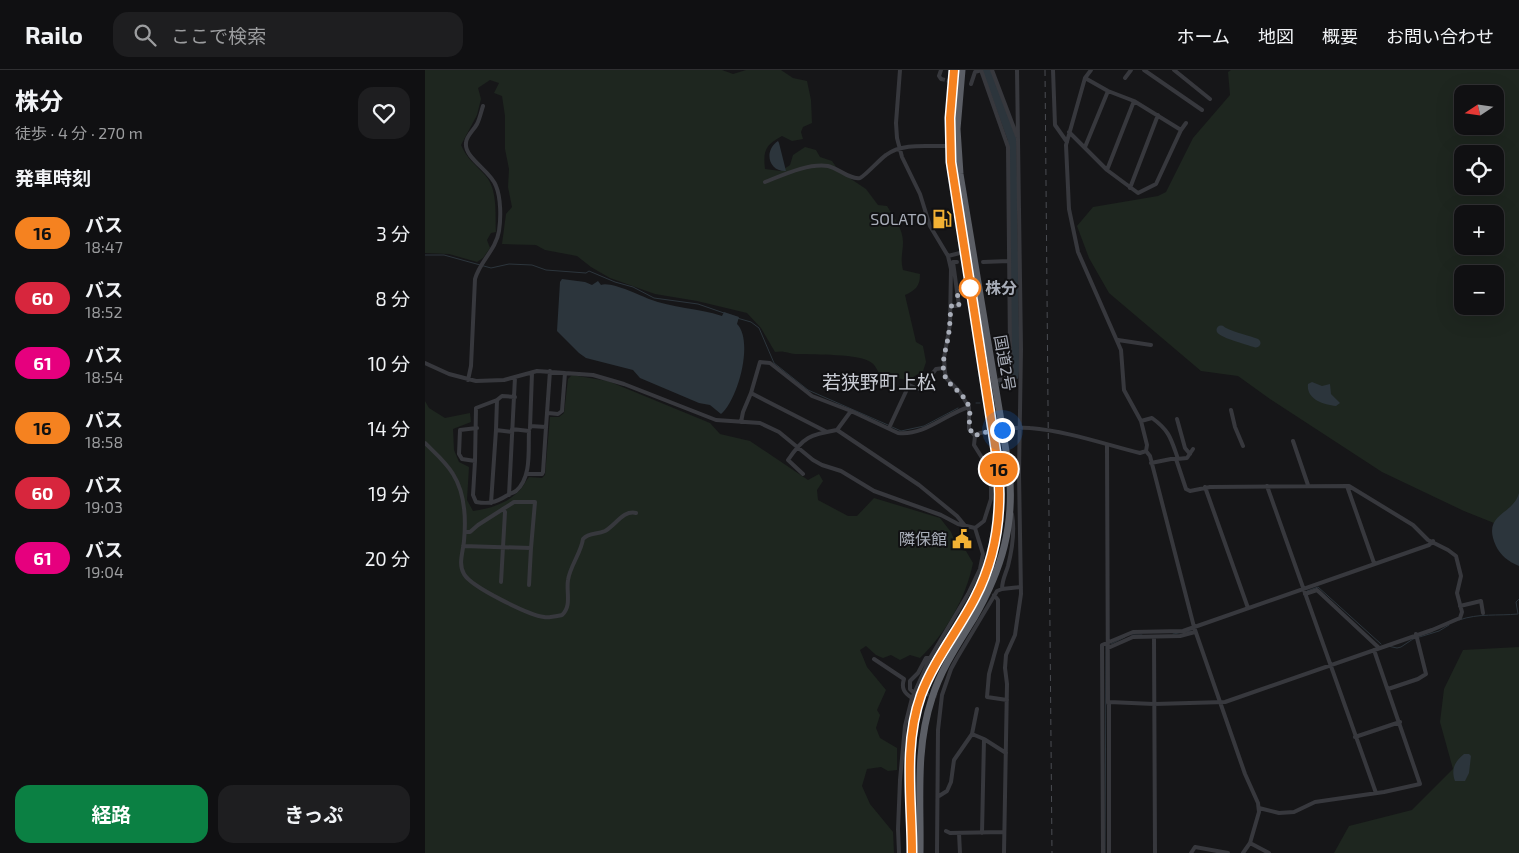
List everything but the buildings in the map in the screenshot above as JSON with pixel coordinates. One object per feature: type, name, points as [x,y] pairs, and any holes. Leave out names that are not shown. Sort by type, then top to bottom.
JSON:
[{"type":"highway","name":"国道2号","points":[[912,853],[910,763],[915,719],[921,694],[986,575],[998,534],[1000,481],[953,181],[950,118],[954,70]]},
{"type":"highway","name":"国道2号","points":[[920,853],[919,764],[924,726],[937,685],[949,659],[987,593],[998,568],[1007,535],[1011,510],[1010,483],[1002,430],[960,174],[957,129],[962,70]]},
{"type":"street","points":[[899,70],[896,123],[902,157],[922,200],[930,226],[947,256],[951,270],[951,306],[944,368],[947,379],[959,391],[969,407],[969,426],[971,433],[975,436]]},
{"type":"street","points":[[941,70],[939,76],[941,79]]},
{"type":"street","points":[[971,84],[975,72],[981,70],[1008,147],[1010,350],[1012,372],[1007,377],[999,380]]},
{"type":"street","points":[[992,70],[1018,138]]},
{"type":"street","points":[[1005,853],[1007,684],[1005,662],[1015,634],[1021,587],[1017,70]]},
{"type":"street","points":[[1053,70],[1055,122],[1067,142]]},
{"type":"street","points":[[1091,70],[1085,78],[1067,142],[1066,159],[1069,209],[1075,242],[1095,293],[1118,340],[1123,359],[1124,390],[1141,421],[1147,445],[1146,451],[1151,463],[1195,630],[1245,774],[1257,798],[1259,808],[1250,843],[1243,853]]},
{"type":"street","points":[[1125,78],[1131,70]]},
{"type":"street","points":[[1144,70],[1202,110]]},
{"type":"street","points":[[1174,70],[1210,99]]},
{"type":"street","points":[[1085,78],[1108,91],[1134,101],[1181,130]]},
{"type":"street","points":[[1085,147],[1108,91]]},
{"type":"street","points":[[1107,170],[1134,101]]},
{"type":"street","points":[[468,380],[471,366],[475,278],[496,243],[499,231],[497,186],[485,170],[469,156],[466,148],[467,139],[476,126],[483,106]]},
{"type":"street","points":[[1130,188],[1158,115]]},
{"type":"street","points":[[1069,132],[1107,170],[1138,194],[1156,184],[1186,123]]},
{"type":"street","points":[[1005,136],[1015,133]]},
{"type":"street","points":[[765,182],[807,167],[821,165],[831,167],[856,178],[862,178],[888,153],[900,148],[950,146]]},
{"type":"street","points":[[947,256],[964,252]]},
{"type":"street","points":[[983,262],[1009,261]]},
{"type":"street","points":[[951,306],[959,306],[953,262],[957,262]]},
{"type":"street","points":[[1118,340],[1151,345]]},
{"type":"street","points":[[1010,350],[1020,349]]},
{"type":"street","points":[[741,422],[760,362],[770,363],[813,396],[890,426],[898,433],[904,434],[923,430],[957,410],[969,407]]},
{"type":"street","points":[[425,363],[468,380],[491,382],[550,371],[608,379],[716,420],[760,423],[770,427],[818,463],[841,471],[874,491],[941,515],[966,527],[975,528],[984,521],[991,499],[991,479],[989,469],[974,445],[975,436]]},
{"type":"street","points":[[890,426],[909,385],[918,389],[927,381],[935,369],[944,368]]},
{"type":"street","points":[[527,474],[542,474],[543,472],[550,371]]},
{"type":"street","points":[[515,397],[502,396],[477,408],[473,495],[476,502],[495,503],[516,491],[527,474],[533,373]]},
{"type":"street","points":[[548,413],[558,414],[562,411],[565,373]]},
{"type":"street","points":[[509,495],[515,377]]},
{"type":"street","points":[[751,393],[827,432]]},
{"type":"street","points":[[491,503],[497,400]]},
{"type":"street","points":[[1231,410],[1235,427],[1243,446]]},
{"type":"street","points":[[803,474],[788,460],[797,447],[811,436],[837,430],[851,411]]},
{"type":"street","points":[[1106,703],[1220,702],[1376,648],[1417,636],[1460,618],[1462,612],[1457,593],[1461,576],[1456,556],[1433,542],[1413,525],[1347,486],[1205,487],[1188,491],[1168,432],[1152,418],[1141,421]]},
{"type":"street","points":[[1177,419],[1185,448],[1190,454]]},
{"type":"street","points":[[496,430],[546,427]]},
{"type":"street","points":[[475,460],[462,459],[459,454],[459,430],[477,428]]},
{"type":"street","points":[[975,436],[980,433],[1020,428],[1058,432],[1140,453],[1146,451]]},
{"type":"street","points":[[837,430],[919,485],[957,516],[966,527]]},
{"type":"street","points":[[1293,441],[1307,485]]},
{"type":"street","points":[[425,443],[446,464],[457,482],[465,516],[461,566],[464,574],[469,580],[505,602],[530,613],[546,618],[562,615],[568,608],[568,581],[573,562],[582,546],[583,539],[591,533],[607,530],[625,514],[632,512],[636,514]]},
{"type":"street","points":[[1107,445],[1108,648],[1106,703],[1109,853]]},
{"type":"street","points":[[1151,463],[1187,458],[1193,449]]},
{"type":"street","points":[[1267,486],[1375,793]]},
{"type":"street","points":[[1347,486],[1375,563]]},
{"type":"street","points":[[1205,487],[1248,608]]},
{"type":"street","points":[[465,532],[470,532],[513,502],[535,502],[529,585]]},
{"type":"street","points":[[501,582],[505,512],[503,509]]},
{"type":"street","points":[[1002,589],[1013,534],[1011,510]]},
{"type":"street","points":[[899,853],[898,829],[902,748],[905,726],[912,698],[930,658],[968,594],[980,569],[983,554],[975,528]]},
{"type":"street","points":[[1108,648],[1133,637],[1180,636],[1248,608],[1433,542]]},
{"type":"street","points":[[463,546],[531,548]]},
{"type":"street","points":[[937,853],[939,796],[938,730],[943,696],[951,669],[997,591],[1021,587]]},
{"type":"street","points":[[1259,808],[1279,813],[1294,812],[1315,802],[1400,789],[1420,784],[1376,648],[1317,590],[1305,594]]},
{"type":"street","points":[[994,595],[998,600],[999,641],[989,674],[987,697],[1007,700]]},
{"type":"street","points":[[1460,606],[1481,600],[1483,613]]},
{"type":"street","points":[[1103,853],[1102,645],[1133,632],[1195,630]]},
{"type":"street","points":[[1388,689],[1418,679],[1426,674],[1417,636]]},
{"type":"street","points":[[1153,638],[1155,853]]},
{"type":"street","points":[[913,692],[910,689],[910,681],[918,673],[923,661],[926,658],[930,658]]},
{"type":"street","points":[[874,659],[904,679],[903,689],[912,698]]},
{"type":"street","points":[[937,696],[943,696]]},
{"type":"street","points":[[939,796],[947,791],[951,782],[954,760],[972,734],[977,709]]},
{"type":"street","points":[[1355,737],[1400,722]]},
{"type":"street","points":[[972,734],[984,738],[1006,753]]},
{"type":"street","points":[[982,833],[984,738]]},
{"type":"street","points":[[946,831],[951,833],[1004,832]]},
{"type":"street","points":[[959,833],[960,853]]},
{"type":"street","points":[[1250,843],[1269,853]]},
{"type":"street","points":[[1191,853],[1195,847],[1229,853]]},
{"type":"shaded area","points":[[425,70],[722,70],[733,74],[746,70],[781,70],[793,78],[807,81],[811,100],[812,123],[803,127],[801,132],[803,139],[792,141],[782,136],[772,142],[766,149],[764,158],[765,169],[781,171],[790,165],[793,155],[805,147],[816,150],[820,157],[832,161],[839,171],[866,189],[878,205],[887,206],[898,223],[901,232],[903,270],[920,274],[917,287],[905,295],[916,342],[923,346],[926,362],[923,371],[908,380],[881,376],[872,363],[858,358],[775,352],[761,328],[747,313],[697,301],[655,294],[610,278],[577,256],[545,250],[536,245],[502,244],[506,214],[512,207],[508,187],[509,169],[505,149],[505,116],[502,96],[494,93],[499,83],[490,80],[478,88],[481,99],[477,115],[461,145],[469,158],[485,175],[494,194],[496,232],[491,233],[487,240],[490,248],[483,258],[477,262],[449,254],[425,253]]},
{"type":"shaded area","points":[[1231,70],[1519,70],[1519,533],[1464,511],[1382,472],[1238,376],[1201,371],[1109,293],[1089,258],[1077,226],[1093,207],[1158,196],[1166,192],[1193,138],[1230,95],[1228,72]]},
{"type":"shaded area","points":[[778,141],[786,171],[775,168],[770,160],[769,155],[773,145]]},
{"type":"shaded area","points":[[562,279],[585,282],[592,285],[598,281],[601,285],[618,287],[667,304],[722,316],[724,312],[739,317],[737,324],[742,332],[744,356],[738,384],[727,407],[721,414],[710,405],[699,403],[640,378],[633,370],[586,358],[579,353],[557,331],[560,282]]},
{"type":"shaded area","points":[[572,375],[608,381],[710,423],[720,434],[750,441],[808,480],[819,474],[823,481],[817,490],[818,500],[848,516],[857,516],[874,498],[940,518],[951,532],[958,549],[966,551],[973,563],[960,602],[938,638],[920,658],[910,655],[900,660],[891,655],[883,658],[876,655],[866,646],[860,650],[867,667],[886,690],[877,710],[880,715],[876,728],[880,738],[897,748],[897,770],[888,771],[881,767],[867,769],[862,786],[870,804],[893,832],[894,853],[425,853],[425,401],[429,408],[445,418],[470,413],[471,422],[453,429],[454,450],[459,462],[469,467],[467,500],[473,511],[479,510],[496,505],[512,497],[520,490],[529,477],[542,478],[545,475],[550,417],[559,417],[564,413],[568,379]]},
{"type":"shaded area","points":[[1312,382],[1322,386],[1330,384],[1331,394],[1340,403],[1336,406],[1316,400],[1308,389],[1308,384]]},
{"type":"shaded area","points":[[1519,493],[1519,566],[1505,558],[1500,552],[1492,535],[1492,527],[1495,521],[1516,501]]},
{"type":"shaded area","points":[[1519,647],[1519,853],[1334,853],[1349,826],[1412,810],[1453,769],[1440,722],[1444,689],[1463,650]]},
{"type":"shaded area","points":[[1464,754],[1471,756],[1469,773],[1465,781],[1455,781],[1454,766]]},
{"type":"waterway","points":[[987,70],[1012,139],[1015,366],[1014,376],[1003,383]]},
{"type":"waterway","points":[[425,255],[444,255],[491,268],[509,264],[532,265],[546,270],[586,273],[589,271],[633,287],[654,298],[698,304],[724,313]]},
{"type":"waterway","points":[[737,318],[751,322],[759,328],[774,363],[808,390],[888,425]]},
{"type":"waterway","points":[[1221,330],[1232,336],[1256,343]]},
{"type":"waterway","points":[[892,427],[901,431],[924,426],[958,408]]},
{"type":"waterway","points":[[1307,591],[1318,587],[1381,644]]},
{"type":"waterway","points":[[1459,620],[1481,616],[1518,614],[1516,602],[1519,599]]},
{"type":"waterway","points":[[1388,646],[1401,647],[1413,639],[1439,631],[1449,625]]},
{"type":"waterway","points":[[1173,634],[1191,631]]},
{"type":"waterway","points":[[1131,635],[1142,635]]},
{"type":"waterway","points":[[1111,644],[1125,637]]},
{"type":"waterway","points":[[1105,853],[1106,646]]},
{"type":"tunnel","points":[[941,79],[954,82]]},
{"type":"tunnel","points":[[913,692],[937,696]]},
{"type":"railway","points":[[1045,70],[1052,853]]},
{"type":"bus line","name":"16","points":[[912,853],[910,749],[921,694],[986,575],[998,534],[999,519],[1000,481],[997,458],[951,162],[950,118],[954,70]]},
{"type":"place","name":"SOLATO","points":[[942,219]]},
{"type":"place","name":"株分","points":[[970,288]]},
{"type":"place","name":"隣保館","points":[[962,539]]},
{"type":"district","name":"若狭野町上松","points":[[879,382]]},
{"type":"route","points":[[970,288],[957,291],[959,306],[951,306],[944,358],[945,373],[947,379],[959,391],[969,407],[969,429],[971,433],[975,436],[980,433],[1002,430]]}]
